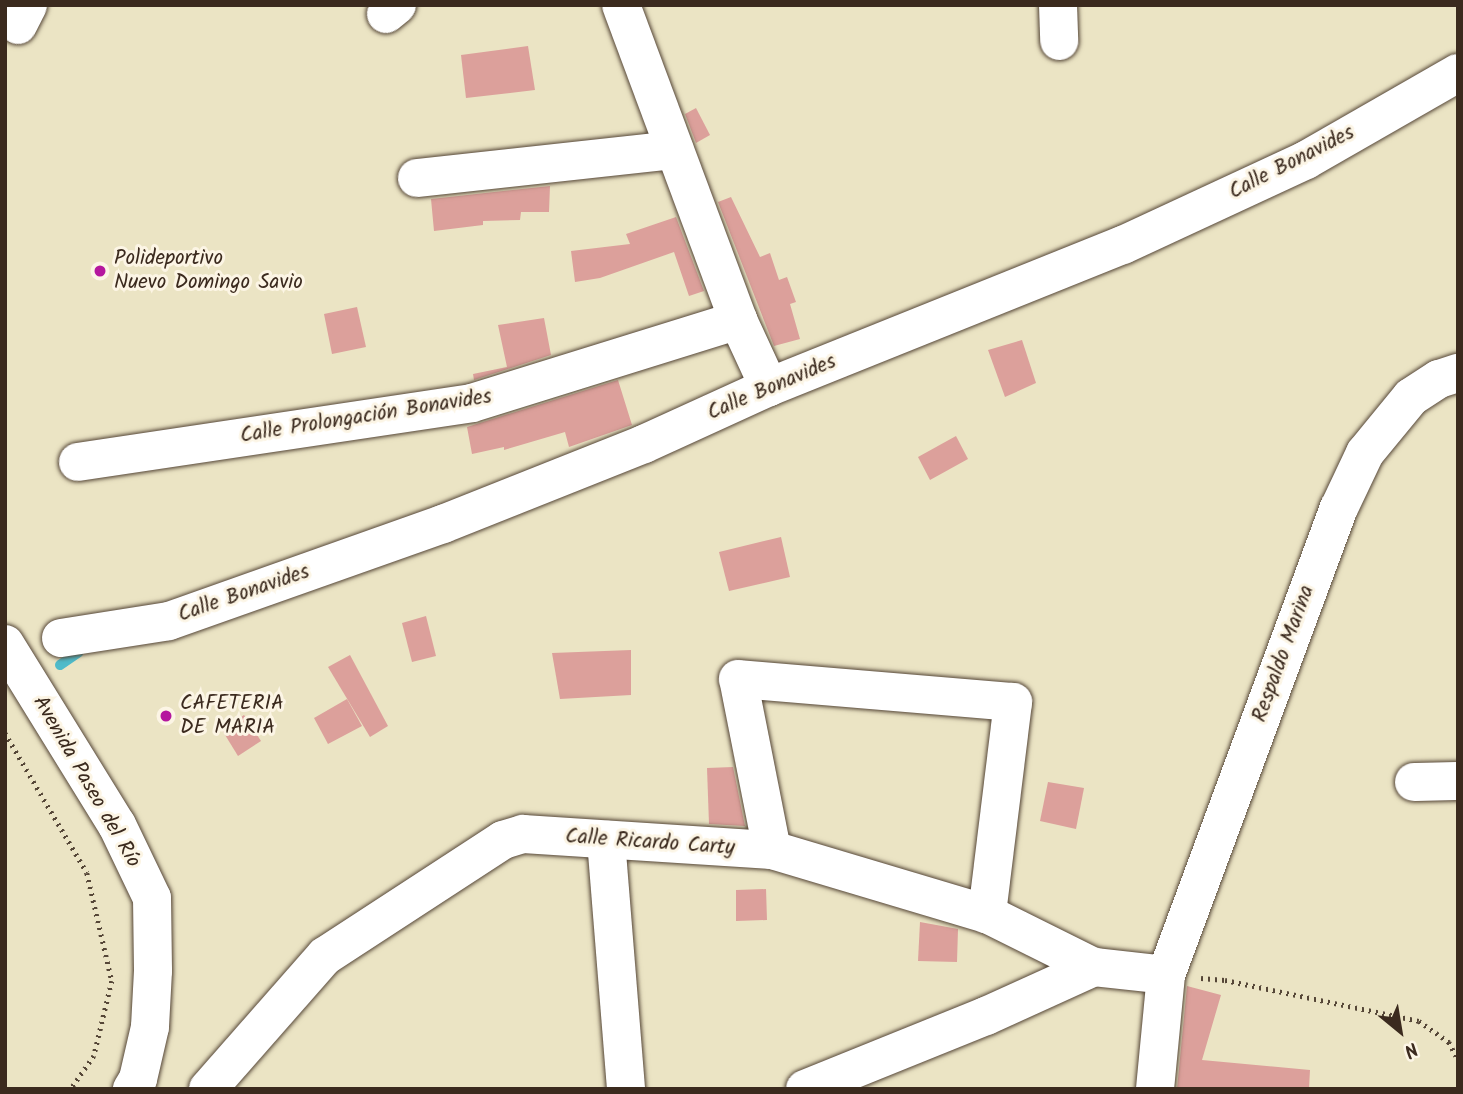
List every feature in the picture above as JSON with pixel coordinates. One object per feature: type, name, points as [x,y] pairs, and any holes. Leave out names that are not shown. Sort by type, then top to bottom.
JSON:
[{"type":"street","points":[[621,5],[738,320],[769,387]]},
{"type":"street","name":"Calle Bonavides","points":[[61,638],[169,621],[443,524],[644,444],[769,387],[1123,246],[1306,159],[1458,73]]},
{"type":"street","points":[[417,178],[674,150]]},
{"type":"street","name":"Calle Prolongación Bonavides","points":[[78,462],[472,403],[738,320]]},
{"type":"street","name":"Respaldo Marina","points":[[1155,1089],[1166,975],[1339,508],[1365,453],[1411,397],[1439,379],[1458,373]]},
{"type":"street","name":"Avenida Paseo del Río","points":[[5,644],[117,825],[152,898],[153,971],[150,1027],[138,1079],[132,1089]]},
{"type":"street","points":[[772,850],[738,679],[1013,702],[986,914]]},
{"type":"street","points":[[1414,782],[1458,781]]},
{"type":"street","name":"Calle Ricardo Carty","points":[[208,1089],[325,956],[503,840],[523,834],[772,850],[986,914],[1094,967],[1166,975]]},
{"type":"street","points":[[606,840],[626,1089]]},
{"type":"street","points":[[805,1089],[986,1016],[1094,967]]},
{"type":"path","points":[[5,733],[87,873],[112,981],[94,1056],[71,1089]]},
{"type":"path","points":[[1166,975],[1226,980],[1419,1021],[1449,1042],[1458,1060]]},
{"type":"building","points":[[528,46],[535,90],[466,98],[461,55]]},
{"type":"building","points":[[696,108],[710,135],[696,143],[685,114]]},
{"type":"building","points":[[550,186],[549,212],[521,212],[520,220],[483,221],[483,225],[434,231],[431,199]]},
{"type":"building","points":[[731,197],[760,257],[770,253],[779,280],[787,277],[796,302],[790,304],[800,339],[774,346],[718,202]]},
{"type":"building","points":[[676,217],[704,291],[689,296],[674,252],[600,278],[575,282],[571,251],[630,244],[626,234]]},
{"type":"building","points":[[357,307],[366,347],[332,354],[324,314]]},
{"type":"building","points":[[544,318],[551,355],[474,380],[473,374],[507,367],[498,325]]},
{"type":"building","points":[[1022,340],[1036,383],[1005,397],[988,350]]},
{"type":"building","points":[[618,380],[632,425],[569,447],[565,432],[504,450],[504,447],[472,454],[467,427]]},
{"type":"building","points":[[956,436],[968,459],[930,480],[918,457]]},
{"type":"building","points":[[781,537],[790,577],[729,591],[719,552]]},
{"type":"building","points":[[426,616],[436,656],[412,662],[402,623]]},
{"type":"building","points":[[631,650],[631,695],[560,699],[552,653]]},
{"type":"building","points":[[350,655],[388,726],[370,737],[328,667]]},
{"type":"building","points":[[347,699],[362,726],[328,744],[314,718]]},
{"type":"building","points":[[244,715],[261,741],[238,756],[222,730]]},
{"type":"building","points":[[733,767],[745,826],[709,824],[707,768]]},
{"type":"building","points":[[1048,782],[1084,788],[1076,829],[1040,821]]},
{"type":"building","points":[[766,889],[767,920],[736,921],[736,890]]},
{"type":"building","points":[[920,922],[958,929],[957,962],[918,961]]},
{"type":"building","points":[[1187,986],[1221,995],[1202,1060],[1310,1070],[1309,1089],[1177,1089]]},
{"type":"waterway","points":[[60,665],[78,653]]},
{"type":"place","name":"Polideportivo Nuevo Domingo Savio","points":[[100,271]]},
{"type":"place","name":"CAFETERIA DE MARIA","points":[[166,716]]}]
